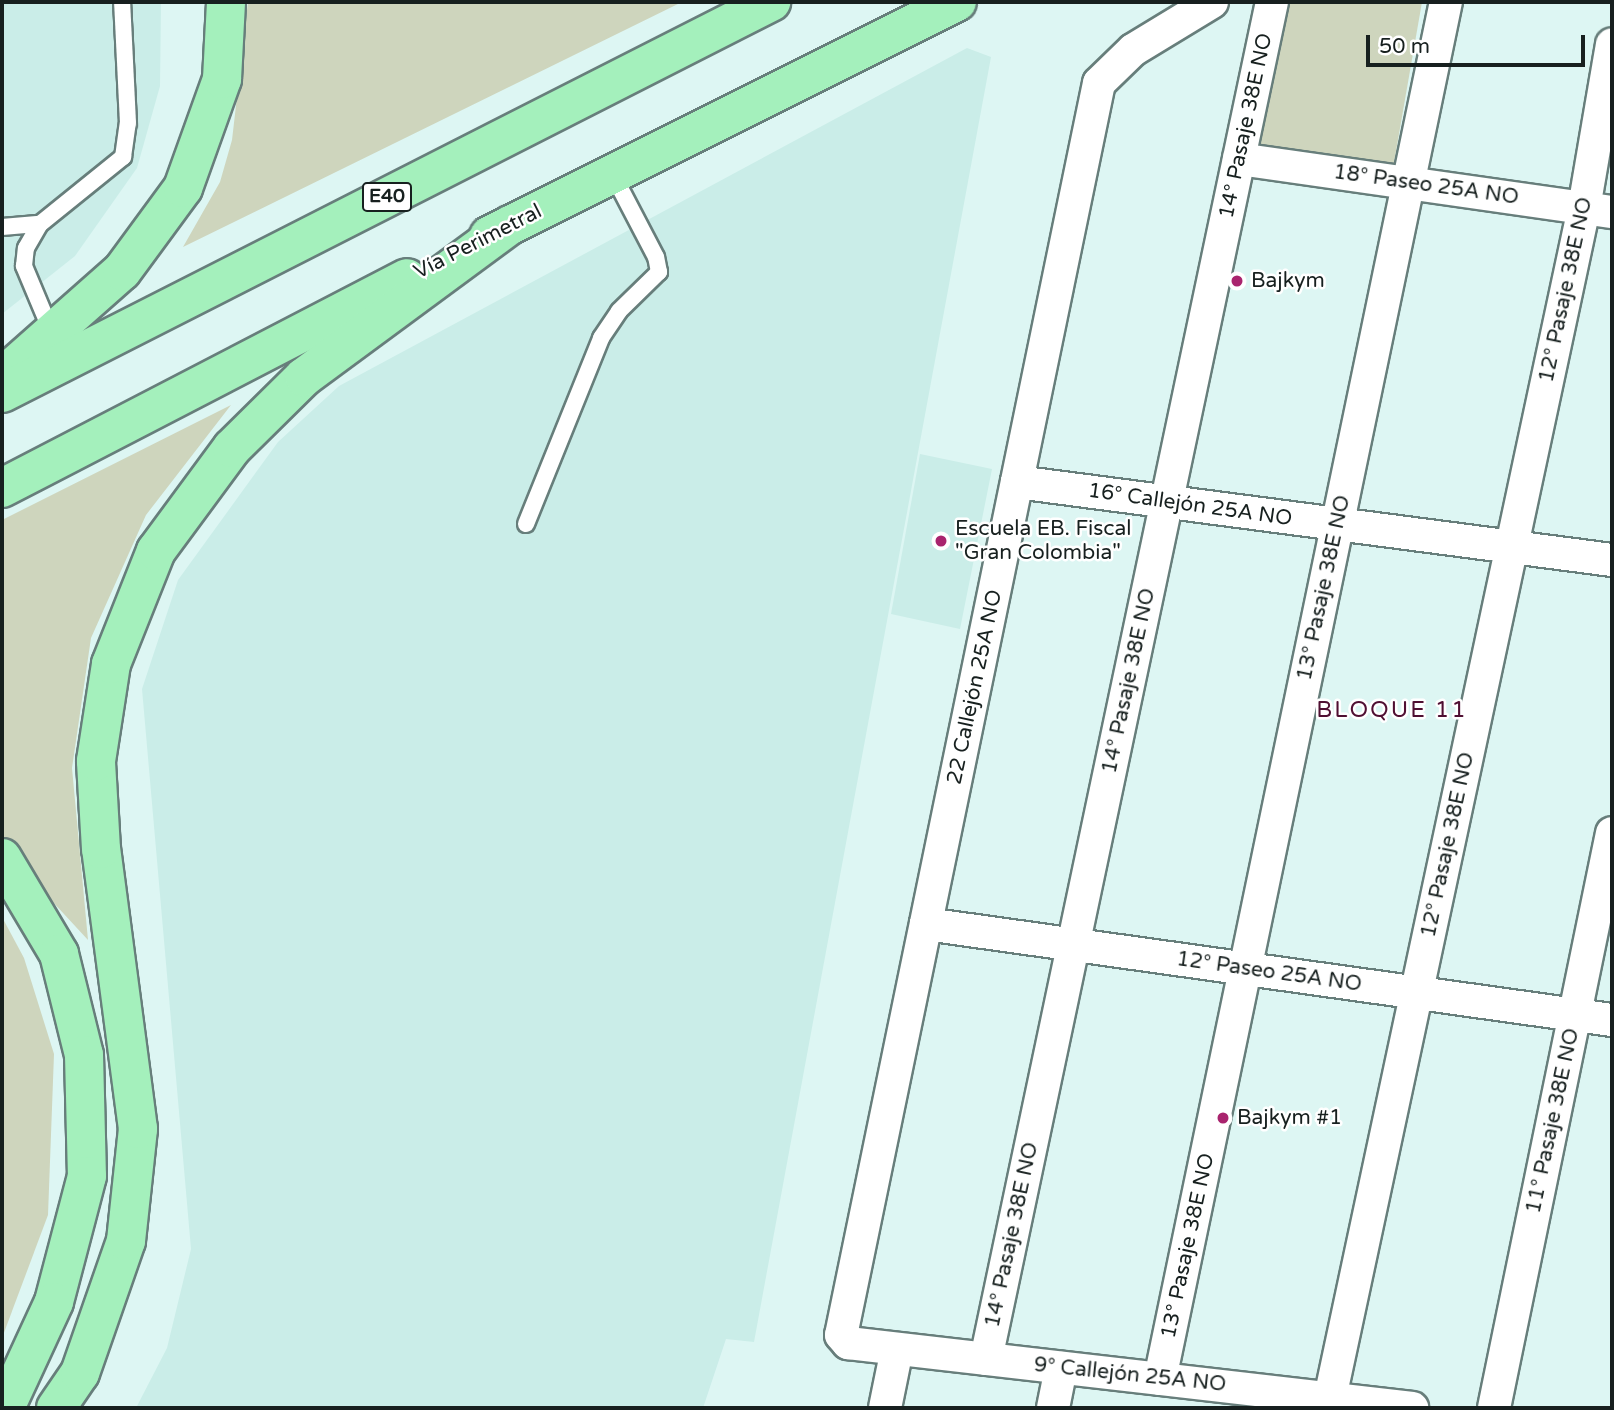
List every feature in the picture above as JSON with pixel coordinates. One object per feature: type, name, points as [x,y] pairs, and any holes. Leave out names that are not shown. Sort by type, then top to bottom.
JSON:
[{"type":"highway","points":[[2,377],[122,271],[183,188],[222,79],[226,2]]},
{"type":"highway","name":"E40","points":[[2,393],[771,2]]},
{"type":"highway","name":"Vía Perimetral","points":[[2,488],[612,173],[957,2]]},
{"type":"highway","points":[[56,1408],[80,1373],[126,1241],[138,1129],[101,849],[96,761],[111,664],[156,551],[232,448],[304,377],[510,225]]},
{"type":"highway","points":[[2,858],[59,954],[84,1055],[87,1175],[54,1302],[5,1408]]},
{"type":"street","name":"22 Callejón 25A NO","points":[[848,1343],[841,1335],[842,1321],[1099,83],[1133,50],[1212,2]]},
{"type":"street","name":"14° Pasaje 38E NO","points":[[986,1359],[1272,2]]},
{"type":"street","name":"13° Pasaje 38E NO","points":[[1160,1379],[1446,2]]},
{"type":"street","name":"12° Pasaje 38E NO","points":[[1330,1398],[1512,547],[1598,210],[1612,44]]},
{"type":"street","name":"18° Paseo 25A NO","points":[[1239,159],[1598,210]]},
{"type":"street","name":"16° Callejón 25A NO","points":[[1017,482],[1612,560]]},
{"type":"street","name":"11° Pasaje 38E NO","points":[[1494,1408],[1612,833]]},
{"type":"street","name":"12° Paseo 25A NO","points":[[926,925],[1612,1020]]},
{"type":"street","name":"9° Callejón 25A NO","points":[[848,1343],[1160,1379],[1241,1398],[1330,1398],[1401,1407]]},
{"type":"street","points":[[885,1408],[897,1349]]},
{"type":"street","points":[[1053,1408],[1061,1367]]},
{"type":"lane","points":[[52,332],[24,266],[26,248],[40,224],[123,157],[128,123],[121,2]]},
{"type":"lane","points":[[526,524],[601,338],[619,311],[659,272],[656,257],[612,173]]},
{"type":"lane","points":[[2,227],[40,224]]},
{"type":"shaded area","points":[[2,2],[161,2],[160,86],[137,168],[75,256],[2,314]]},
{"type":"shaded area","points":[[248,2],[682,2],[183,247],[220,182],[232,140]]},
{"type":"shaded area","points":[[1282,2],[1422,2],[1392,174],[1255,155]]},
{"type":"shaded area","points":[[967,48],[991,57],[754,1342],[726,1339],[703,1408],[136,1408],[167,1348],[191,1249],[142,689],[178,580],[278,442],[339,386]]},
{"type":"shaded area","points":[[231,405],[146,515],[91,638],[72,768],[88,940],[2,847],[2,520]]},
{"type":"shaded area","name":"Escuela EB. Fiscal \"Gran Colombia\"","points":[[920,454],[992,469],[960,629],[891,614]]},
{"type":"shaded area","points":[[2,917],[24,958],[54,1054],[48,1215],[2,1338]]},
{"type":"place","name":"Bajkym","points":[[1237,281]]},
{"type":"place","name":"Escuela EB. Fiscal \"Gran Colombia\"","points":[[941,541]]},
{"type":"place","name":"Bajkym #1","points":[[1223,1118]]},
{"type":"district","name":"BLOQUE 11","points":[[1392,710]]}]
